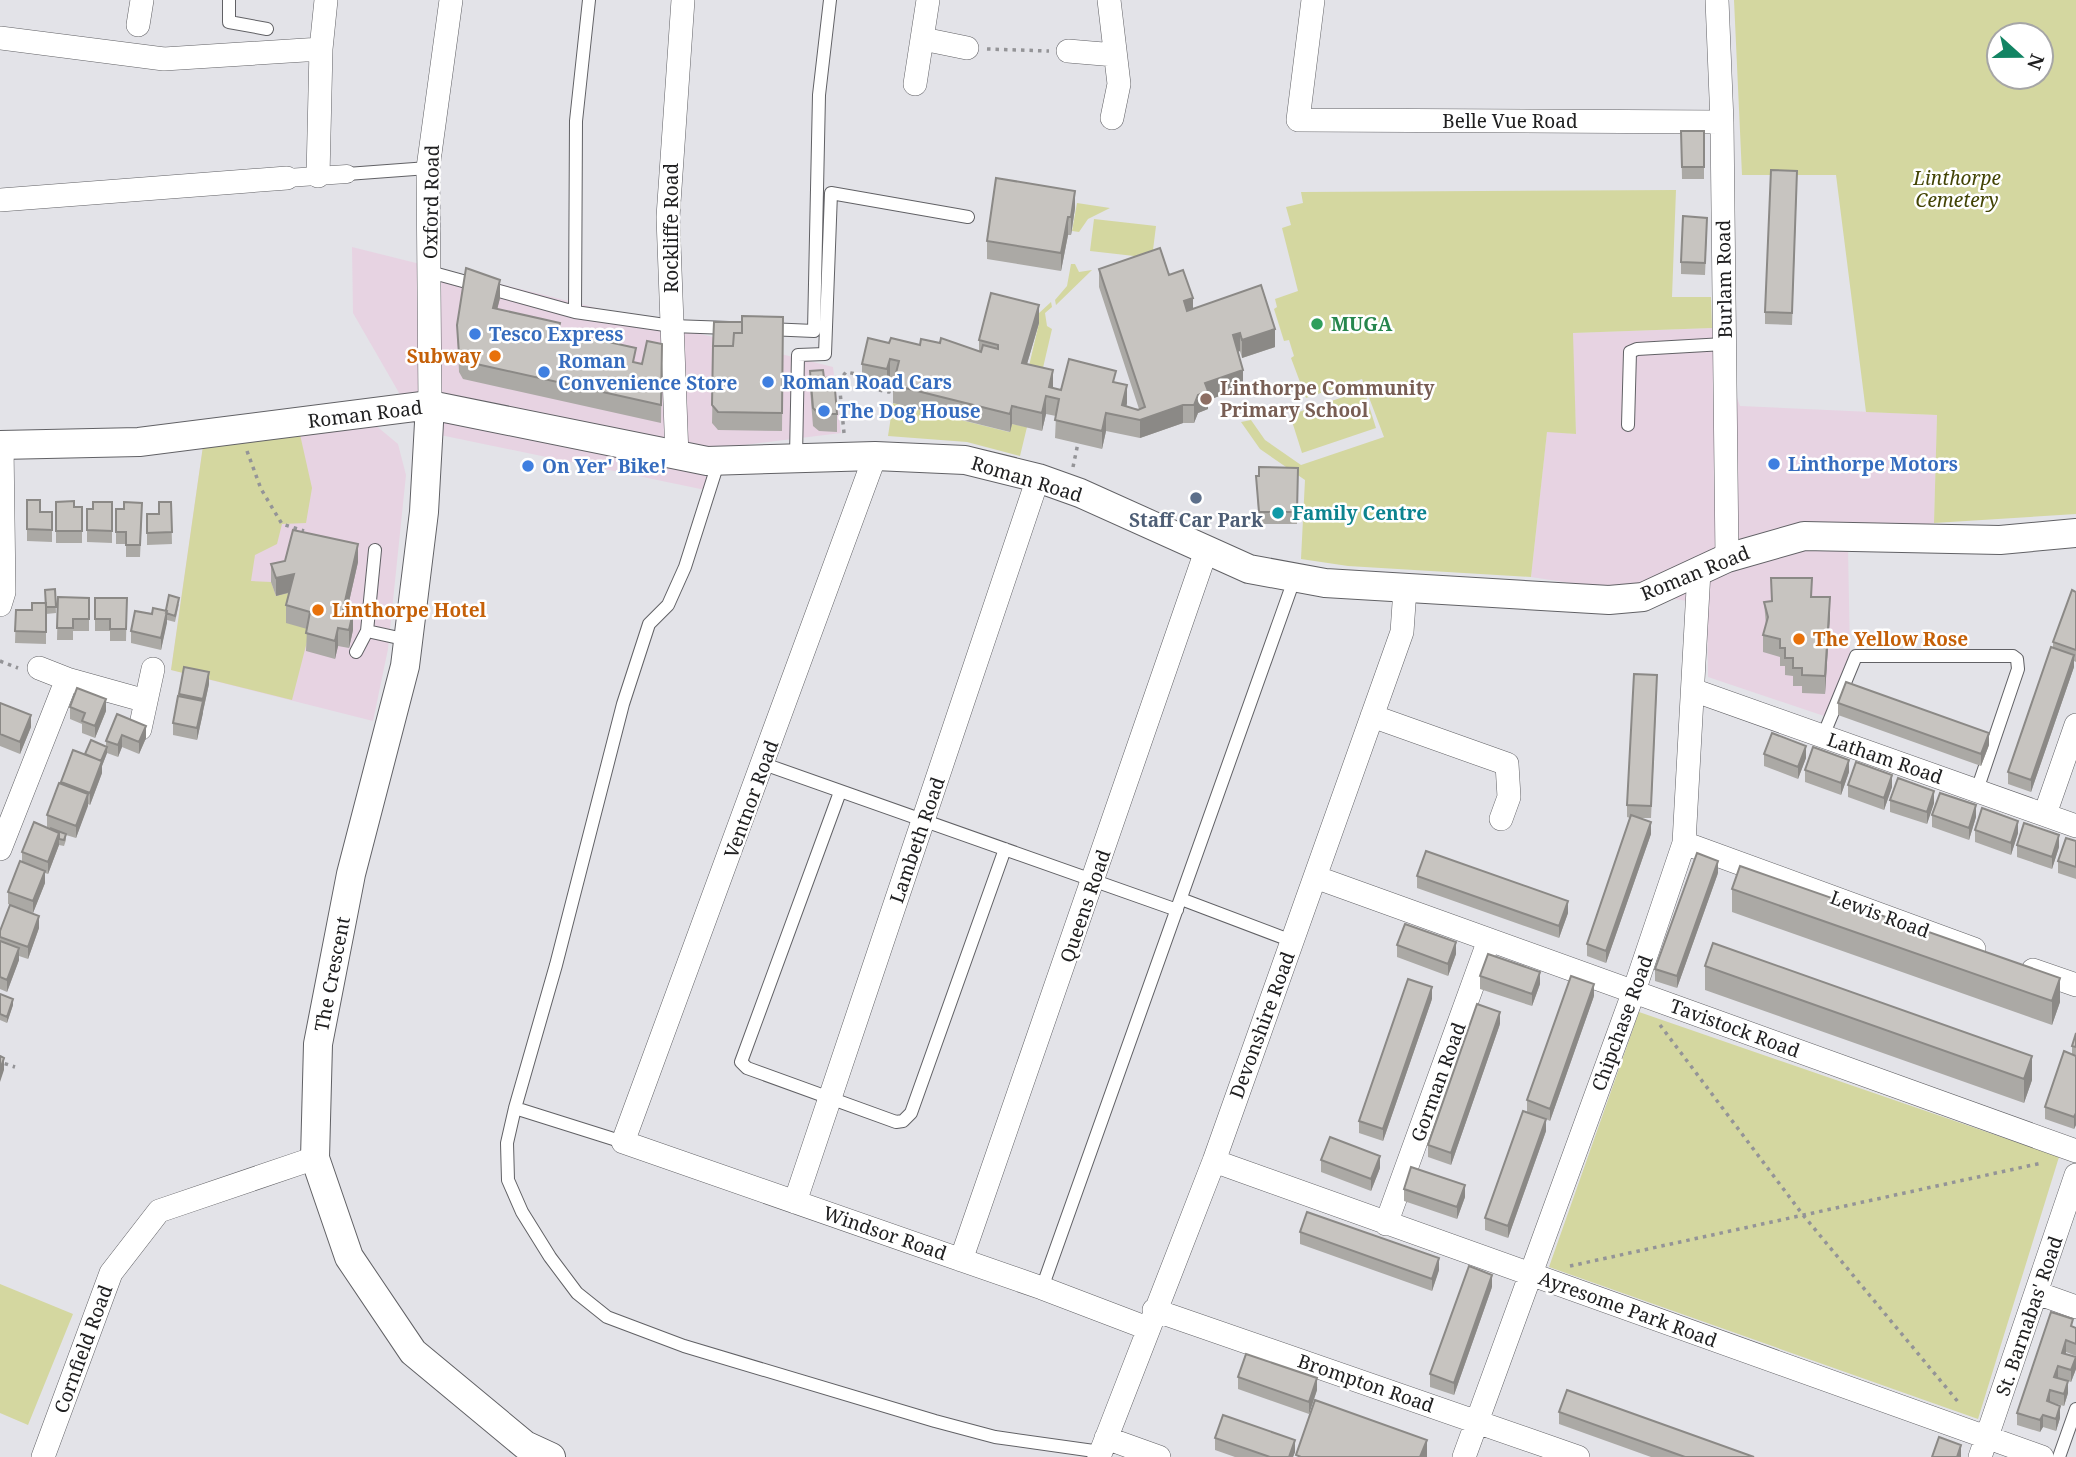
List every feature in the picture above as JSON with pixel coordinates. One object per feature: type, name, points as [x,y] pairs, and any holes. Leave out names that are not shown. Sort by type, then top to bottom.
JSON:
[{"type":"street","points":[[138,25],[142,0]]},
{"type":"street","points":[[317,176],[321,49],[326,0]]},
{"type":"street","name":"Oxford Road","points":[[430,405],[428,168],[451,0]]},
{"type":"street","name":"Rockliffe Road","points":[[677,456],[668,217],[683,0]]},
{"type":"street","points":[[915,84],[928,0]]},
{"type":"street","points":[[1109,0],[1119,84],[1112,118]]},
{"type":"street","name":"Belle Vue Road","points":[[1312,0],[1298,120],[1722,122]]},
{"type":"street","name":"Burlam Road","points":[[1717,0],[1722,122],[1727,558]]},
{"type":"street","points":[[0,38],[164,59],[321,49]]},
{"type":"street","points":[[922,39],[967,48]]},
{"type":"street","points":[[1068,51],[1115,55]]},
{"type":"street","points":[[0,200],[347,174]]},
{"type":"street","name":"Roman Road","points":[[1,445],[139,442],[430,405],[677,456],[719,460],[875,456],[965,460],[1038,478],[1080,493],[1249,569],[1325,583],[1609,600],[1643,597],[1727,558],[1804,536],[2000,540],[2076,534]]},
{"type":"street","name":"The Crescent","points":[[430,405],[424,512],[405,666],[351,874],[318,1044],[316,1158],[349,1257],[413,1352],[525,1445],[551,1457]]},
{"type":"street","points":[[0,605],[4,592],[1,445]]},
{"type":"street","name":"Ventnor Road","points":[[623,1142],[875,456]]},
{"type":"street","name":"Lambeth Road","points":[[795,1202],[1038,478]]},
{"type":"street","name":"Queens Road","points":[[961,1260],[1206,551]]},
{"type":"street","name":"Chipchase Road","points":[[1464,1457],[1634,991],[1684,844],[1699,571]]},
{"type":"street","name":"Devonshire Road","points":[[1102,1449],[1150,1319],[1214,1161],[1402,632],[1405,589]]},
{"type":"street","points":[[39,668],[67,680],[146,701]]},
{"type":"street","points":[[140,729],[153,669]]},
{"type":"street","points":[[0,849],[10,794],[67,680]]},
{"type":"street","name":"Latham Road","points":[[1693,690],[2076,826]]},
{"type":"street","points":[[1372,716],[1507,764],[1509,797],[1501,819]]},
{"type":"street","points":[[2045,814],[2076,725]]},
{"type":"street","name":"Lewis Road","points":[[1684,844],[2076,985]]},
{"type":"street","name":"Tavistock Road","points":[[1315,877],[2076,1151]]},
{"type":"street","name":"Gorman Road","points":[[1386,1224],[1489,940]]},
{"type":"street","name":"Windsor Road","points":[[623,1142],[1042,1288],[1150,1319]]},
{"type":"street","name":"Cornfield Road","points":[[43,1457],[111,1273],[159,1211],[316,1158]]},
{"type":"street","name":"Ayresome Park Road","points":[[1214,1161],[1531,1275],[1984,1447],[2042,1457]]},
{"type":"street","name":"St. Barnabas' Road","points":[[1984,1447],[2076,1175]]},
{"type":"street","points":[[2038,1293],[2076,1307]]},
{"type":"street","name":"Brompton Road","points":[[1150,1319],[1477,1421],[1578,1457]]},
{"type":"street","points":[[1102,1449],[1159,1457]]},
{"type":"lane","points":[[229,0],[229,22],[267,29]]},
{"type":"lane","points":[[575,312],[576,121],[589,0]]},
{"type":"lane","points":[[430,272],[575,312],[672,326],[814,331],[819,95],[830,0]]},
{"type":"lane","points":[[347,174],[428,168]]},
{"type":"lane","points":[[796,457],[798,355],[825,354],[831,194],[968,217]]},
{"type":"lane","points":[[1628,425],[1630,352],[1636,349],[1724,344]]},
{"type":"lane","points":[[719,460],[685,567],[668,605],[649,624],[623,704],[556,965],[515,1108],[507,1143],[508,1180],[522,1212],[577,1293],[607,1317],[684,1346],[935,1421],[995,1437],[1102,1449]]},
{"type":"lane","points":[[356,652],[367,631],[375,550]]},
{"type":"lane","points":[[1042,1288],[1295,577]]},
{"type":"lane","points":[[367,631],[408,640]]},
{"type":"lane","points":[[1823,736],[1856,656],[2013,656],[2017,659],[2018,669],[1977,790]]},
{"type":"lane","points":[[764,764],[1094,879],[1292,941]]},
{"type":"lane","points":[[840,792],[741,1062],[747,1068],[896,1122],[903,1121],[911,1113],[1005,849]]},
{"type":"lane","points":[[515,1108],[623,1142]]},
{"type":"lane","points":[[2059,1457],[2076,1409]]},
{"type":"path","points":[[967,48],[1068,51]]},
{"type":"path","points":[[844,433],[839,381],[846,372],[861,375],[859,386],[889,392],[893,377]]},
{"type":"path","points":[[243,440],[261,489],[282,524],[304,531]]},
{"type":"path","points":[[1072,469],[1078,443]]},
{"type":"path","points":[[1658,1023],[1803,1215],[1961,1405]]},
{"type":"path","points":[[0,1057],[3,1063],[15,1067]]},
{"type":"path","points":[[1531,1275],[2049,1161]]},
{"type":"shaded area","points":[[352,247],[833,367],[841,433],[720,448],[715,492],[421,431],[353,313]]},
{"type":"shaded area","points":[[1712,328],[1740,406],[1937,415],[1934,523],[1848,548],[1850,655],[1833,719],[1708,677],[1707,604],[1531,577],[1547,431],[1576,434],[1572,333]]},
{"type":"shaded area","points":[[374,424],[398,444],[406,475],[388,649],[373,721],[171,670],[203,446]]},
{"type":"green space","name":"Linthorpe Cemetery","points":[[1734,0],[2076,0],[2076,514],[1934,523],[1937,415],[1866,412],[1836,175],[1742,175]]},
{"type":"green space","points":[[1676,190],[1672,297],[1711,297],[1712,328],[1573,333],[1576,434],[1547,432],[1531,577],[1348,566],[1301,559],[1305,480],[1260,449],[1241,422],[1251,420],[1265,440],[1301,465],[1384,437],[1362,379],[1306,398],[1291,358],[1294,356],[1289,340],[1284,341],[1274,309],[1277,307],[1275,299],[1298,291],[1282,228],[1291,225],[1286,207],[1303,203],[1301,192]]},
{"type":"green space","points":[[1077,203],[1110,208],[1088,219],[1079,232],[1072,231]]},
{"type":"green space","points":[[1094,219],[1156,226],[1152,258],[1090,251]]},
{"type":"green space","points":[[1071,264],[1075,264],[1079,272],[1092,270],[1056,305],[1055,300],[1067,286]]},
{"type":"green space","points":[[1051,302],[1052,307],[1045,313],[1047,326],[1052,329],[1039,385],[1029,366],[1039,323],[1038,314]]},
{"type":"green space","points":[[1364,390],[1376,428],[1302,453],[1290,415]]},
{"type":"green space","points":[[893,403],[1009,432],[1012,424],[1027,427],[1020,456],[967,442],[888,436]]},
{"type":"green space","points":[[299,430],[312,488],[306,523],[282,524],[277,544],[255,555],[251,581],[271,582],[276,596],[294,591],[310,630],[292,700],[171,670],[203,446]]},
{"type":"green space","points":[[1639,1012],[2059,1157],[1978,1419],[1549,1267]]},
{"type":"green space","points":[[0,1284],[73,1314],[28,1425],[0,1413]]},
{"type":"building","points":[[1681,131],[1704,131],[1704,167],[1682,167]]},
{"type":"building","points":[[1771,170],[1797,171],[1792,313],[1765,312]]},
{"type":"building","points":[[996,178],[1075,191],[1061,253],[987,241]]},
{"type":"building","points":[[1683,216],[1707,218],[1705,263],[1681,262]]},
{"type":"building","points":[[1160,248],[1169,275],[1183,270],[1193,298],[1184,301],[1187,311],[1261,285],[1275,329],[1242,340],[1240,333],[1233,335],[1243,370],[1205,383],[1208,391],[1198,395],[1194,405],[1183,405],[1140,420],[1106,413],[1102,431],[1055,420],[1059,399],[1046,396],[1042,413],[1012,406],[1010,414],[893,385],[899,361],[890,359],[887,369],[862,364],[868,338],[889,343],[891,338],[920,345],[921,339],[940,343],[941,338],[981,352],[983,345],[998,349],[998,345],[979,340],[991,293],[1039,305],[1022,363],[1053,370],[1049,387],[1061,390],[1069,359],[1116,371],[1113,382],[1127,385],[1122,405],[1138,410],[1145,407],[1099,269]]},
{"type":"building","points":[[466,268],[500,280],[493,308],[560,323],[558,331],[636,348],[633,362],[642,364],[647,341],[662,344],[661,405],[463,361],[459,354],[457,325]]},
{"type":"building","points":[[742,316],[783,317],[782,413],[718,412],[712,405],[713,346],[733,346],[734,333],[742,333]]},
{"type":"building","points":[[714,322],[742,322],[742,333],[734,333],[733,346],[713,346]]},
{"type":"building","points":[[823,370],[824,378],[834,377],[837,414],[819,414],[813,408],[810,371]]},
{"type":"building","name":"Family Centre","points":[[1259,467],[1298,468],[1297,512],[1259,512],[1256,476],[1259,476]]},
{"type":"building","points":[[27,500],[40,500],[40,512],[52,512],[52,530],[27,529]]},
{"type":"building","points":[[74,501],[74,507],[82,507],[82,531],[56,531],[56,502]]},
{"type":"building","points":[[93,502],[112,502],[112,531],[87,530],[87,509],[93,509]]},
{"type":"building","points":[[124,502],[142,503],[140,545],[126,545],[126,532],[116,532],[116,509],[124,509]]},
{"type":"building","points":[[159,502],[171,502],[172,532],[147,533],[147,514],[159,514]]},
{"type":"building","name":"Linthorpe Hotel","points":[[293,530],[358,544],[343,610],[353,612],[349,630],[338,628],[335,641],[306,633],[310,612],[286,605],[294,574],[276,578],[271,564],[285,561]]},
{"type":"building","points":[[1771,578],[1812,578],[1811,597],[1830,597],[1825,676],[1802,675],[1802,668],[1793,668],[1793,658],[1785,658],[1785,648],[1780,648],[1780,639],[1763,635],[1768,617],[1764,602],[1772,601]]},
{"type":"building","points":[[55,589],[56,607],[46,607],[45,590]]},
{"type":"building","points":[[2072,590],[2076,592],[2076,650],[2053,642]]},
{"type":"building","points":[[169,595],[179,598],[175,616],[166,613]]},
{"type":"building","points":[[58,597],[89,598],[89,619],[73,619],[73,628],[57,628]]},
{"type":"building","points":[[95,598],[127,598],[126,629],[110,629],[110,619],[95,619]]},
{"type":"building","points":[[32,603],[46,603],[46,632],[15,631],[16,610],[32,610]]},
{"type":"building","points":[[153,608],[167,611],[161,638],[131,631],[135,611],[152,614]]},
{"type":"building","points":[[2051,647],[2074,655],[2031,780],[2008,772]]},
{"type":"building","points":[[184,667],[209,672],[203,699],[179,694]]},
{"type":"building","points":[[1634,674],[1657,675],[1651,806],[1627,805]]},
{"type":"building","points":[[1846,682],[1989,733],[1981,754],[1838,703]]},
{"type":"building","points":[[77,688],[106,699],[95,726],[82,721],[85,713],[70,707]]},
{"type":"building","points":[[178,696],[203,701],[197,728],[173,723]]},
{"type":"building","points":[[0,703],[31,715],[20,742],[0,734]]},
{"type":"building","points":[[117,714],[146,726],[139,742],[122,735],[118,745],[106,741]]},
{"type":"building","points":[[1772,733],[1806,746],[1798,767],[1764,754]]},
{"type":"building","points":[[91,740],[107,747],[101,761],[85,754]]},
{"type":"building","points":[[1813,747],[1849,760],[1841,783],[1805,770]]},
{"type":"building","points":[[73,750],[102,761],[90,793],[61,782]]},
{"type":"building","points":[[1856,762],[1892,775],[1884,798],[1848,785]]},
{"type":"building","points":[[1898,778],[1934,791],[1927,812],[1890,800]]},
{"type":"building","points":[[59,783],[88,794],[76,826],[47,815]]},
{"type":"building","points":[[1940,793],[1976,805],[1969,828],[1932,815]]},
{"type":"building","points":[[1982,808],[2018,821],[2011,843],[1975,830]]},
{"type":"building","points":[[1631,815],[1651,822],[1606,951],[1587,944]]},
{"type":"building","points":[[34,822],[59,833],[48,862],[22,852]]},
{"type":"building","points":[[2024,823],[2059,835],[2052,857],[2017,845]]},
{"type":"building","points":[[50,828],[66,834],[64,840],[59,839],[59,833]]},
{"type":"building","points":[[2066,838],[2076,841],[2076,867],[2058,861]]},
{"type":"building","points":[[1426,851],[1568,901],[1559,926],[1417,876]]},
{"type":"building","points":[[1697,853],[1718,861],[1677,976],[1655,969]]},
{"type":"building","points":[[20,861],[45,871],[33,901],[8,892]]},
{"type":"building","points":[[1740,866],[2060,978],[2052,1001],[1732,889]]},
{"type":"building","points":[[10,905],[39,916],[28,947],[0,937]]},
{"type":"building","points":[[1405,924],[1456,942],[1448,964],[1397,945]]},
{"type":"building","points":[[0,941],[19,948],[7,980],[0,977]]},
{"type":"building","points":[[1713,943],[2032,1056],[2024,1079],[1705,966]]},
{"type":"building","points":[[1488,954],[1540,972],[1532,994],[1480,976]]},
{"type":"building","points":[[1571,976],[1594,984],[1550,1109],[1527,1100]]},
{"type":"building","points":[[1408,979],[1432,987],[1383,1129],[1359,1121]]},
{"type":"building","points":[[0,994],[13,999],[7,1017],[0,1014]]},
{"type":"building","points":[[1477,1004],[1500,1012],[1451,1153],[1428,1145]]},
{"type":"building","points":[[2064,1051],[2076,1056],[2074,1117],[2045,1107]]},
{"type":"building","points":[[1523,1111],[1546,1119],[1508,1226],[1485,1218]]},
{"type":"building","points":[[1330,1137],[1380,1156],[1371,1179],[1321,1160]]},
{"type":"building","points":[[1411,1167],[1465,1185],[1457,1207],[1404,1189]]},
{"type":"building","points":[[1307,1212],[1439,1258],[1432,1279],[1300,1232]]},
{"type":"building","points":[[1469,1266],[1492,1275],[1454,1383],[1430,1374]]},
{"type":"building","points":[[2051,1312],[2073,1319],[2071,1326],[2076,1328],[2076,1344],[2066,1340],[2062,1353],[2076,1357],[2071,1370],[2058,1366],[2054,1377],[2068,1381],[2064,1394],[2050,1390],[2047,1401],[2060,1406],[2056,1419],[2043,1415],[2040,1420],[2017,1413]]},
{"type":"building","points":[[1246,1354],[1317,1378],[1309,1402],[1238,1377]]},
{"type":"building","points":[[1567,1390],[1754,1457],[1685,1457],[1559,1412]]},
{"type":"building","points":[[1315,1400],[1427,1440],[1420,1457],[1296,1455]]},
{"type":"building","points":[[1223,1415],[1295,1440],[1289,1457],[1270,1457],[1215,1438]]},
{"type":"building","points":[[1939,1437],[1961,1445],[1957,1457],[1932,1457]]},
{"type":"place","name":"MUGA","points":[[1317,324]]},
{"type":"place","name":"Tesco Express","points":[[475,334]]},
{"type":"place","name":"Subway","points":[[495,356]]},
{"type":"place","name":"Roman Convenience Store","points":[[544,372]]},
{"type":"place","name":"Roman Road Cars","points":[[768,382]]},
{"type":"place","name":"Linthorpe Community Primary School","points":[[1206,399]]},
{"type":"place","name":"The Dog House","points":[[824,411]]},
{"type":"place","name":"Linthorpe Motors","points":[[1774,464]]},
{"type":"place","name":"On Yer' Bike!","points":[[528,466]]},
{"type":"place","name":"Staff Car Park","points":[[1196,498]]},
{"type":"place","name":"Family Centre","points":[[1278,513]]},
{"type":"place","name":"Linthorpe Hotel","points":[[318,610]]},
{"type":"place","name":"The Yellow Rose","points":[[1799,639]]}]
